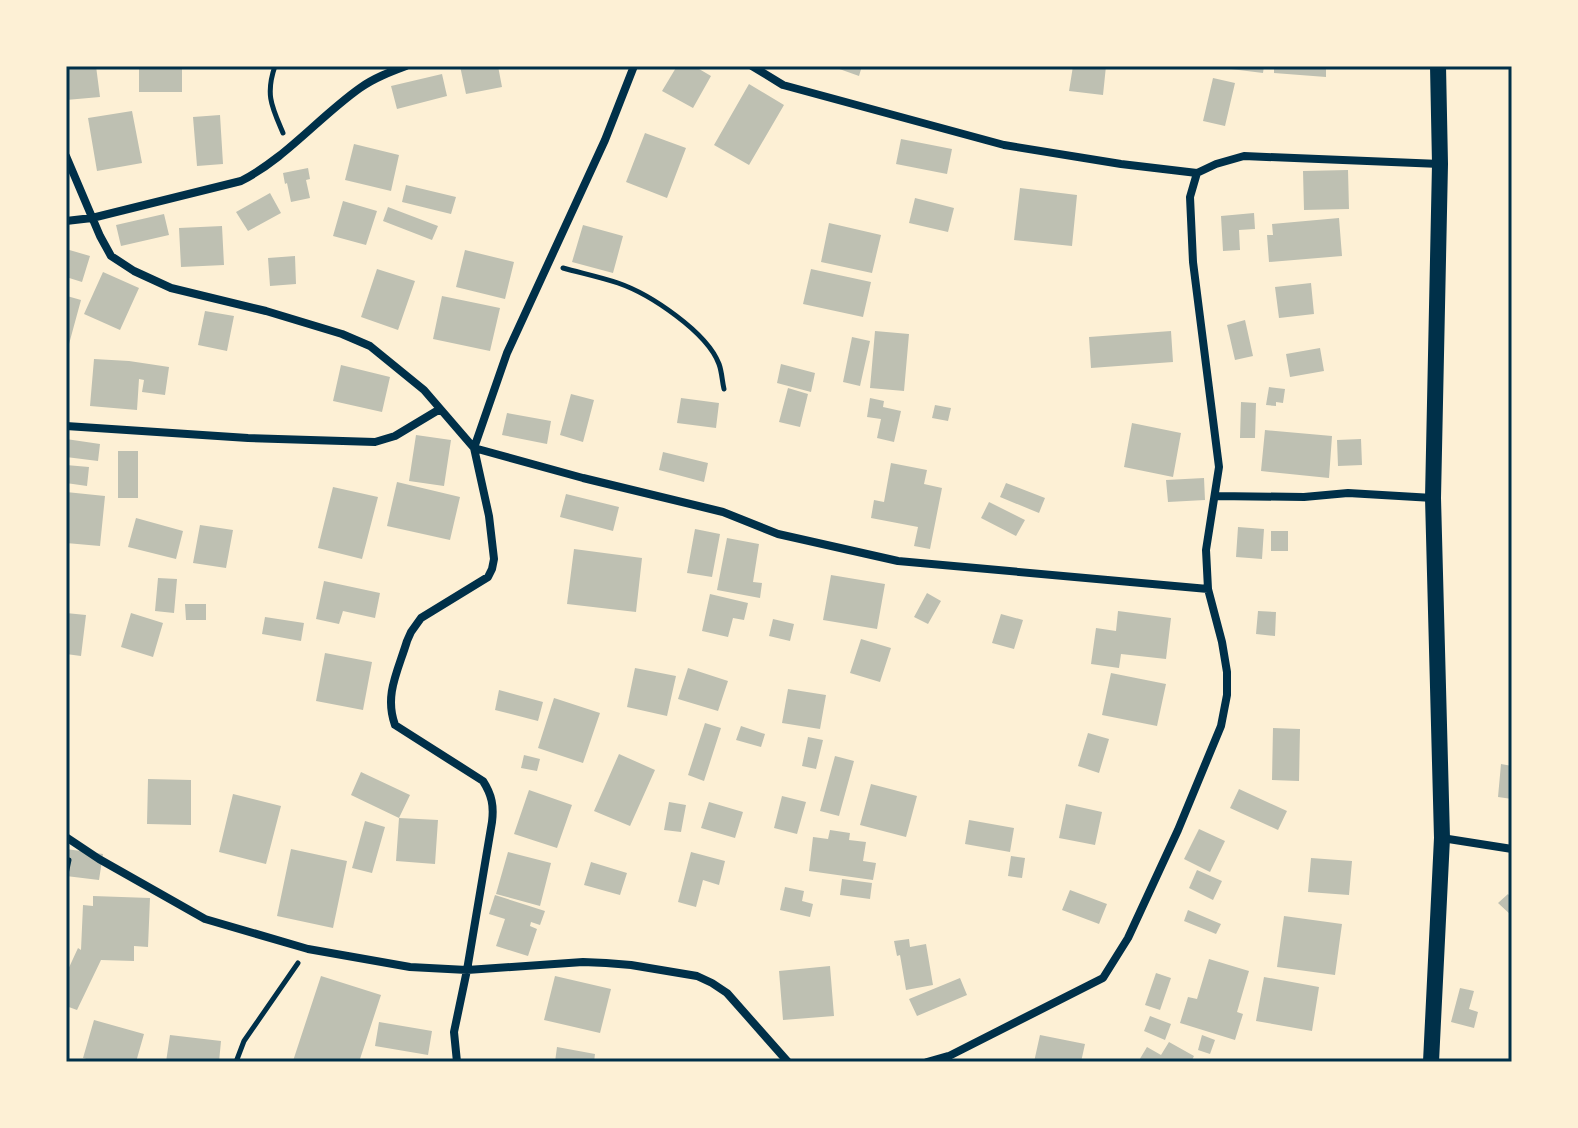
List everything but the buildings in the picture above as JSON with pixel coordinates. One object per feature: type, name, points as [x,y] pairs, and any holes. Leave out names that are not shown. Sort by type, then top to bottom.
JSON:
[{"type":"main road","points":[[1431,1062],[1442,838],[1433,498],[1440,164],[1438,66]]},
{"type":"street","points":[[66,221],[92,218],[241,181],[256,174],[289,148],[360,87],[406,66]]},
{"type":"street","points":[[474,448],[507,353],[605,140],[634,66]]},
{"type":"street","points":[[752,66],[783,85],[1004,145],[1121,164],[1197,173],[1244,156],[1440,164]]},
{"type":"street","points":[[66,156],[111,256],[134,271],[171,288],[266,311],[342,334],[370,346],[424,390],[474,448],[489,516],[494,559],[492,569],[488,577],[421,618],[407,641],[390,700],[395,725],[483,781],[491,793],[492,822],[454,1032],[457,1062]]},
{"type":"street","points":[[927,1062],[946,1059],[1103,978],[1128,938],[1178,830],[1221,726],[1227,695],[1227,672],[1208,589],[1206,550],[1219,467],[1193,262],[1190,197],[1197,173]]},
{"type":"street","points":[[66,426],[248,438],[375,442],[395,436],[440,409]]},
{"type":"street","points":[[474,448],[723,512],[778,534],[898,561],[1208,589]]},
{"type":"street","points":[[1215,496],[1304,497],[1348,493],[1433,498]]},
{"type":"street","points":[[66,837],[205,919],[308,949],[410,967],[467,970],[583,962],[631,965],[697,976],[727,993],[788,1062]]},
{"type":"street","points":[[1442,838],[1512,849]]},
{"type":"path","points":[[275,66],[269,83],[270,101],[289,148]]},
{"type":"path","points":[[547,264],[621,284],[660,305],[691,327],[710,348],[720,365],[724,389]]},
{"type":"path","points":[[236,1062],[244,1041],[308,949]]}]
